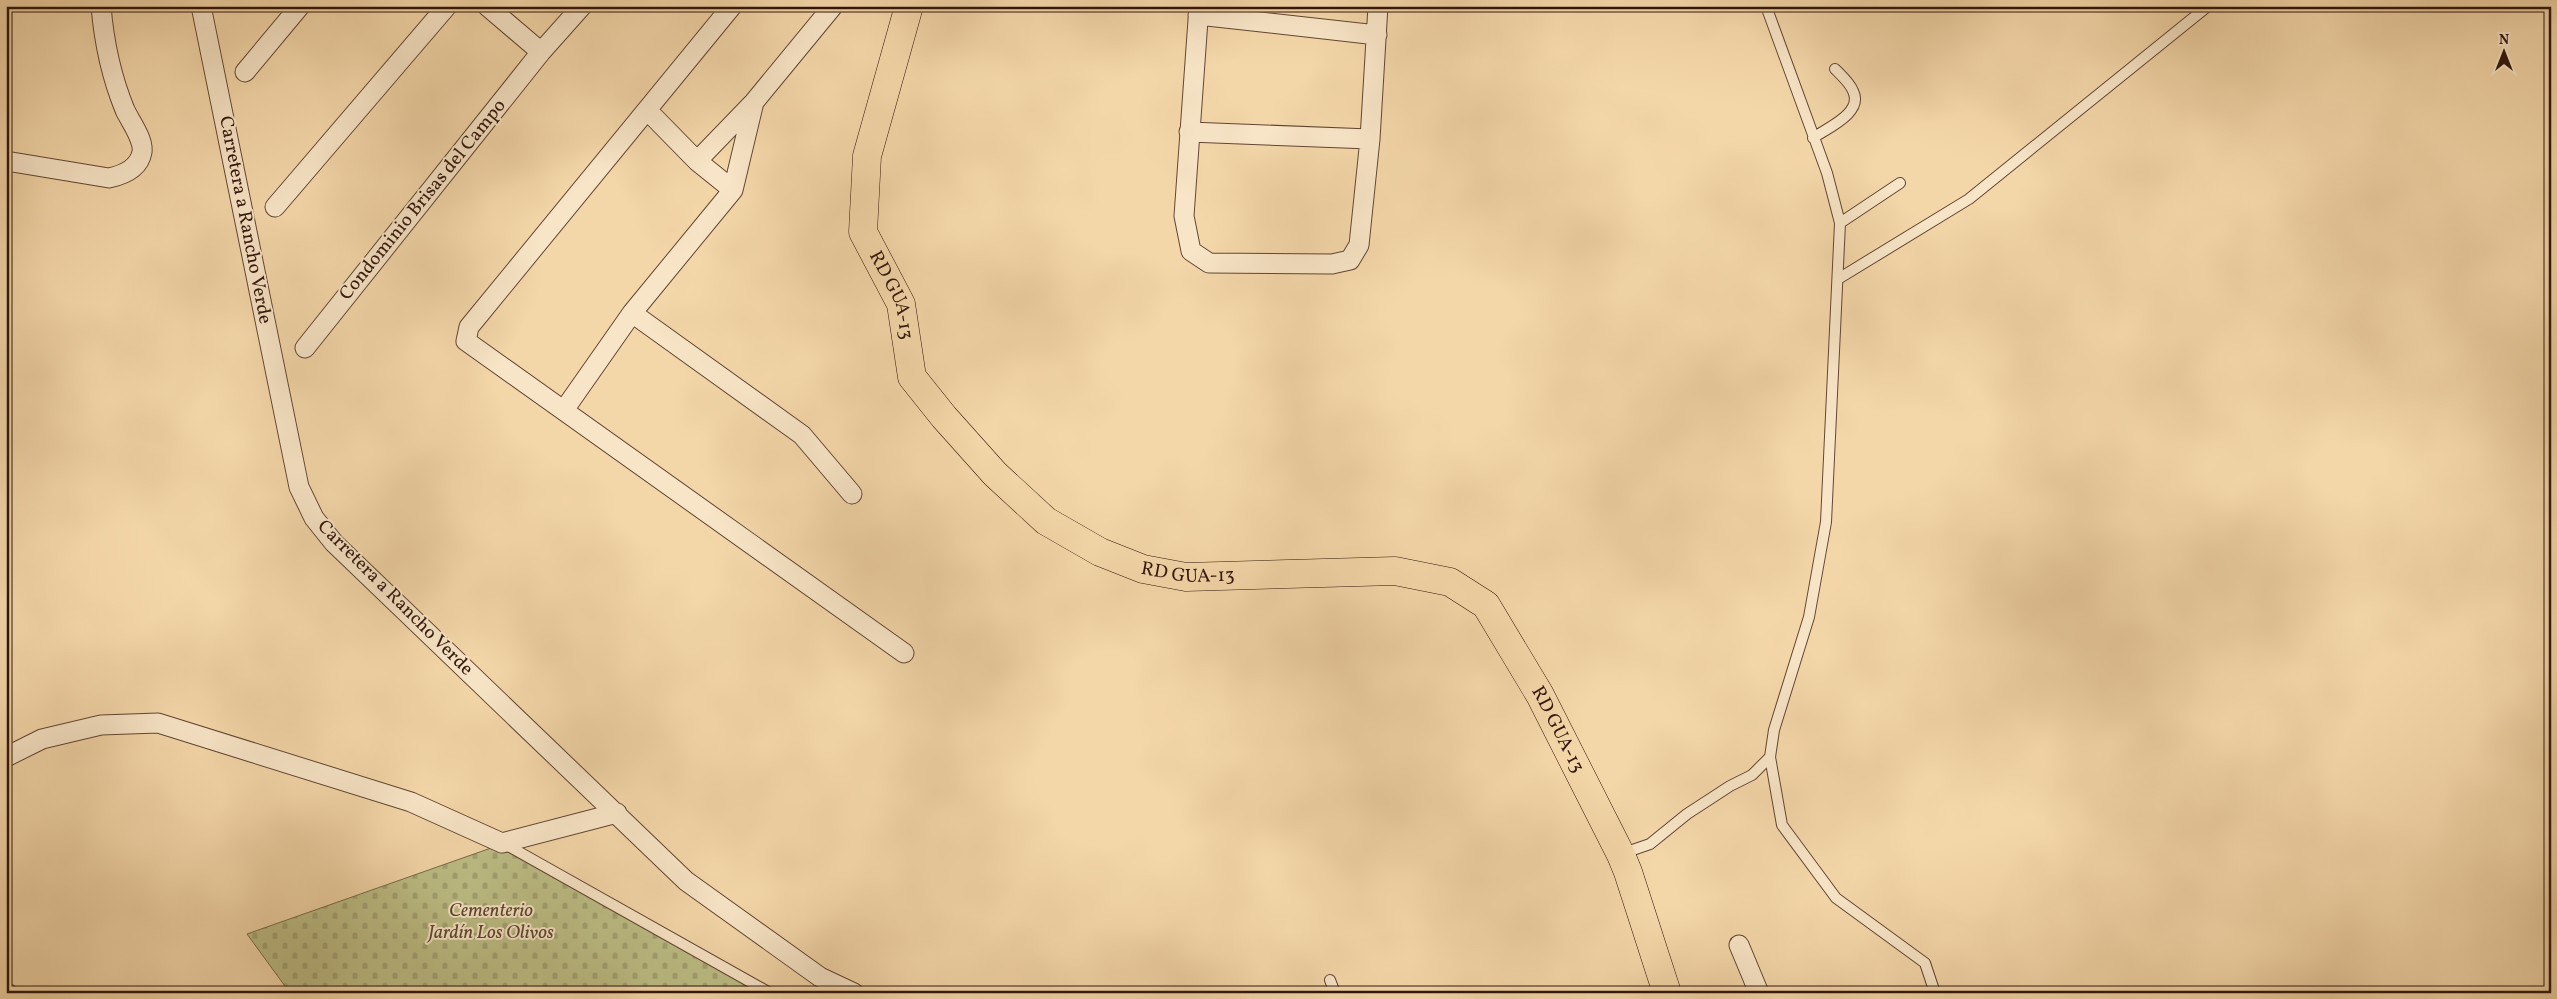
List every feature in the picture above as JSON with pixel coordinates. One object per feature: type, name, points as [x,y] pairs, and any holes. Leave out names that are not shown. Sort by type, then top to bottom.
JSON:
[{"type":"main road","name":"RD GUA-13","points":[[909,6],[868,156],[863,232],[901,304],[912,377],[944,417],[995,474],[1046,521],[1100,552],[1143,569],[1186,577],[1395,572],[1450,582],[1486,605],[1540,695],[1628,872],[1667,993]]},
{"type":"street","points":[[6,160],[109,178],[126,175],[136,164],[142,151],[140,139],[130,121],[116,85],[104,44],[101,6]]},
{"type":"street","name":"Carretera a Rancho Verde","points":[[201,6],[299,487],[314,518],[334,543],[686,881],[820,976],[854,993]]},
{"type":"street","points":[[245,72],[300,6]]},
{"type":"street","points":[[275,207],[447,6]]},
{"type":"street","points":[[488,6],[541,52]]},
{"type":"street","points":[[732,6],[469,327],[466,341],[904,653]]},
{"type":"street","points":[[698,161],[754,102],[833,6]]},
{"type":"street","points":[[1377,35],[1199,10],[1184,216],[1191,251],[1209,263],[1332,264],[1350,260],[1359,245],[1370,139],[1377,35],[1378,6]]},
{"type":"street","name":"Condominio Brisas del Campo","points":[[305,348],[578,8]]},
{"type":"street","points":[[564,410],[632,313],[732,190],[754,102]]},
{"type":"street","points":[[647,110],[698,161],[732,190]]},
{"type":"street","points":[[1189,132],[1370,139]]},
{"type":"street","points":[[632,313],[802,435],[852,494]]},
{"type":"street","points":[[6,756],[42,739],[101,726],[158,723],[411,802],[502,843],[617,813]]},
{"type":"street","points":[[1739,945],[1759,993]]},
{"type":"lane","points":[[1766,6],[1812,138],[1827,173],[1840,223],[1826,522],[1809,617],[1774,730],[1770,757],[1782,825],[1836,898],[1926,963],[1935,993]]},
{"type":"lane","points":[[1838,279],[1969,199],[2208,6]]},
{"type":"lane","points":[[1812,138],[1847,115],[1854,107],[1853,90],[1835,69]]},
{"type":"lane","points":[[1840,223],[1900,183]]},
{"type":"lane","points":[[1620,855],[1650,844],[1687,814],[1730,786],[1752,775],[1770,757]]},
{"type":"lane","points":[[502,843],[770,993]]},
{"type":"lane","points":[[1330,980],[1335,993]]},
{"type":"green space","name":"Cementerio Jardín Los Olivos","points":[[491,848],[515,854],[549,870],[775,993],[290,993],[247,934]]}]
